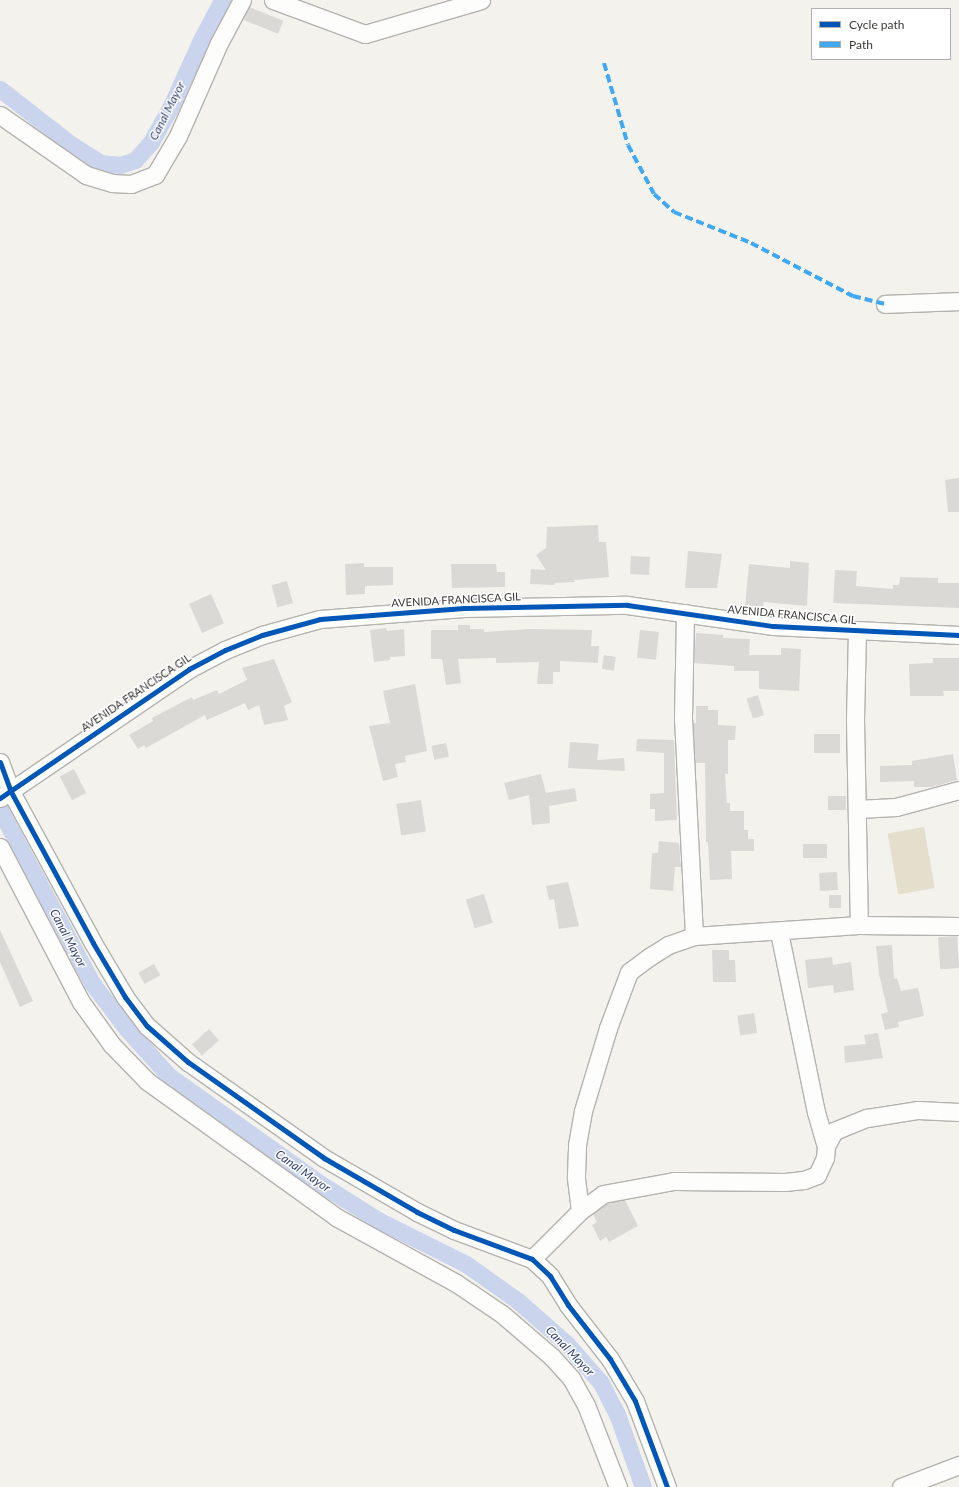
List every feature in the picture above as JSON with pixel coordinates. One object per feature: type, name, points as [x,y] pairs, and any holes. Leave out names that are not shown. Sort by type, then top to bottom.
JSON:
[{"type":"street","points":[[0,115],[86,175],[112,183],[131,184],[149,178],[155,175],[170,153],[219,43],[242,0]]},
{"type":"street","points":[[273,0],[365,34],[481,0]]},
{"type":"street","points":[[885,304],[959,301]]},
{"type":"street","name":"AVENIDA FRANCISCA GIL","points":[[4,795],[188,668],[225,650],[262,635],[320,619],[464,608],[559,605],[627,605],[772,626],[959,635]]},
{"type":"street","points":[[685,613],[683,718],[694,936]]},
{"type":"street","points":[[857,631],[855,720],[859,925]]},
{"type":"street","points":[[0,762],[4,795],[107,969],[146,1026],[188,1062],[286,1132],[356,1177],[454,1230],[532,1259],[550,1276],[568,1305],[610,1359],[635,1401],[666,1487]]},
{"type":"street","points":[[857,809],[896,807],[959,790]]},
{"type":"street","points":[[0,847],[81,1002],[112,1045],[142,1076],[202,1123],[336,1217],[397,1252],[456,1283],[502,1314],[552,1357],[571,1378],[586,1406],[618,1487]]},
{"type":"street","points":[[580,1211],[576,1176],[577,1145],[583,1111],[608,1028],[629,972],[668,945],[694,936],[779,932],[859,925],[959,926]]},
{"type":"street","points":[[532,1259],[580,1211],[603,1194],[674,1181],[710,1180],[785,1182],[804,1180],[817,1175],[825,1158],[826,1146],[816,1112],[779,932]]},
{"type":"street","points":[[826,1146],[834,1131],[867,1118],[918,1110],[959,1112]]},
{"type":"street","points":[[901,1487],[959,1465]]},
{"type":"shaded area","points":[[924,827],[935,888],[898,894],[888,833]]},
{"type":"building","points":[[249,7],[283,21],[278,34],[244,20]]},
{"type":"building","points":[[959,478],[959,512],[948,512],[945,480]]},
{"type":"building","points":[[598,525],[599,542],[606,542],[609,577],[574,580],[575,582],[555,583],[555,585],[530,584],[531,569],[546,570],[536,555],[546,548],[547,527]]},
{"type":"building","points":[[688,551],[722,554],[717,588],[685,588]]},
{"type":"building","points":[[631,556],[650,557],[649,575],[630,574]]},
{"type":"building","points":[[790,561],[809,563],[807,606],[764,602],[763,607],[745,606],[749,564],[790,568]]},
{"type":"building","points":[[364,563],[364,567],[393,567],[393,585],[365,586],[365,594],[346,595],[345,564]]},
{"type":"building","points":[[451,564],[496,564],[497,572],[505,572],[505,587],[452,588]]},
{"type":"building","points":[[835,570],[857,571],[856,586],[893,589],[893,585],[899,585],[900,577],[938,578],[938,583],[959,583],[959,608],[833,603]]},
{"type":"building","points":[[287,581],[293,603],[277,607],[272,585]]},
{"type":"building","points":[[211,594],[224,623],[202,633],[189,604]]},
{"type":"building","points":[[458,625],[470,625],[470,629],[484,629],[484,632],[530,629],[592,630],[591,646],[599,646],[598,663],[560,661],[560,672],[553,672],[553,684],[537,684],[539,662],[496,663],[496,658],[458,659],[461,683],[446,685],[442,659],[431,659],[431,630],[458,630]]},
{"type":"building","points":[[386,628],[387,631],[404,629],[405,656],[390,657],[390,660],[374,662],[370,630]]},
{"type":"building","points":[[640,630],[659,632],[656,660],[637,658]]},
{"type":"building","points":[[696,633],[723,635],[723,638],[750,639],[749,655],[781,655],[781,648],[801,649],[799,691],[759,689],[759,671],[734,671],[734,666],[694,663]]},
{"type":"building","points":[[604,655],[616,657],[614,671],[602,669]]},
{"type":"building","points":[[933,658],[959,658],[959,691],[943,691],[944,696],[910,696],[909,664],[933,663]]},
{"type":"building","points":[[274,659],[292,702],[284,706],[288,720],[264,725],[259,705],[248,710],[245,703],[207,720],[205,715],[146,748],[144,745],[138,749],[129,735],[153,721],[152,718],[192,697],[193,700],[217,690],[219,694],[247,680],[242,668]]},
{"type":"building","points":[[415,684],[427,751],[405,756],[406,762],[395,764],[398,777],[383,781],[369,726],[390,723],[383,691]]},
{"type":"building","points":[[758,695],[764,715],[753,719],[747,699]]},
{"type":"building","points":[[696,706],[708,706],[708,710],[718,710],[718,725],[736,726],[735,740],[728,740],[728,774],[725,774],[727,803],[730,803],[730,811],[744,811],[744,830],[748,830],[748,839],[754,839],[754,851],[731,851],[732,879],[710,880],[708,842],[706,842],[705,763],[695,763],[693,723],[696,723]]},
{"type":"building","points":[[814,734],[840,734],[840,753],[814,753]]},
{"type":"building","points":[[637,739],[674,740],[677,820],[655,821],[655,809],[650,809],[650,794],[664,793],[664,753],[636,751]]},
{"type":"building","points":[[570,742],[599,744],[597,760],[624,758],[625,771],[568,768]]},
{"type":"building","points":[[446,743],[449,757],[434,760],[431,746]]},
{"type":"building","points":[[953,754],[957,780],[932,787],[914,787],[914,781],[880,782],[880,766],[912,765],[912,761]]},
{"type":"building","points":[[74,769],[86,793],[72,800],[60,776]]},
{"type":"building","points":[[541,774],[546,793],[575,788],[577,801],[549,806],[550,823],[532,825],[529,795],[509,800],[504,783]]},
{"type":"building","points":[[828,796],[846,796],[846,810],[828,810]]},
{"type":"building","points":[[421,800],[426,832],[401,836],[396,804]]},
{"type":"building","points":[[659,841],[679,843],[681,867],[675,867],[673,891],[650,889],[652,853],[658,853]]},
{"type":"building","points":[[803,844],[827,844],[827,858],[803,858]]},
{"type":"building","points":[[837,872],[838,890],[820,891],[819,873]]},
{"type":"building","points":[[568,882],[579,926],[559,929],[554,899],[549,900],[546,886]]},
{"type":"building","points":[[484,894],[493,923],[475,928],[466,900]]},
{"type":"building","points":[[829,895],[841,895],[841,908],[829,908]]},
{"type":"building","points":[[0,930],[33,1001],[20,1007],[0,962]]},
{"type":"building","points":[[957,936],[959,968],[940,969],[938,937]]},
{"type":"building","points":[[892,945],[894,979],[897,978],[901,991],[918,988],[924,1016],[898,1022],[899,1027],[885,1030],[881,1014],[888,1012],[879,974],[876,946]]},
{"type":"building","points":[[712,950],[729,950],[729,960],[735,960],[736,982],[713,982]]},
{"type":"building","points":[[832,957],[833,965],[851,962],[854,990],[834,993],[833,985],[808,988],[805,960]]},
{"type":"building","points":[[154,964],[160,975],[145,984],[138,973]]},
{"type":"building","points":[[754,1013],[757,1033],[740,1035],[737,1016]]},
{"type":"building","points":[[209,1029],[219,1040],[202,1056],[192,1044]]},
{"type":"building","points":[[878,1033],[883,1058],[845,1063],[844,1046],[866,1044],[864,1035]]},
{"type":"building","points":[[625,1200],[638,1226],[609,1242],[606,1237],[600,1241],[592,1225],[597,1222],[593,1214],[608,1203]]},
{"type":"waterway","name":"Canal Mayor","points":[[0,89],[72,145],[101,163],[120,165],[135,160],[151,142],[171,106],[201,40],[222,0]]},
{"type":"waterway","name":"Canal Mayor","points":[[0,810],[92,983],[126,1028],[169,1076],[324,1186],[378,1220],[466,1264],[518,1301],[567,1344],[601,1383],[617,1414],[643,1487]]},
{"type":"marked path","points":[[604,63],[628,145],[654,194],[674,212],[751,243],[853,296],[885,304]]},
{"type":"cycle path","points":[[0,798],[189,669],[225,650],[262,635],[320,619],[464,608],[627,605],[773,626],[959,635]]},
{"type":"cycle path","points":[[0,762],[10,790],[93,943],[125,997],[147,1026],[188,1062],[324,1158],[417,1212],[454,1230],[532,1259],[550,1276],[568,1305],[610,1359],[635,1401],[667,1487]]}]
